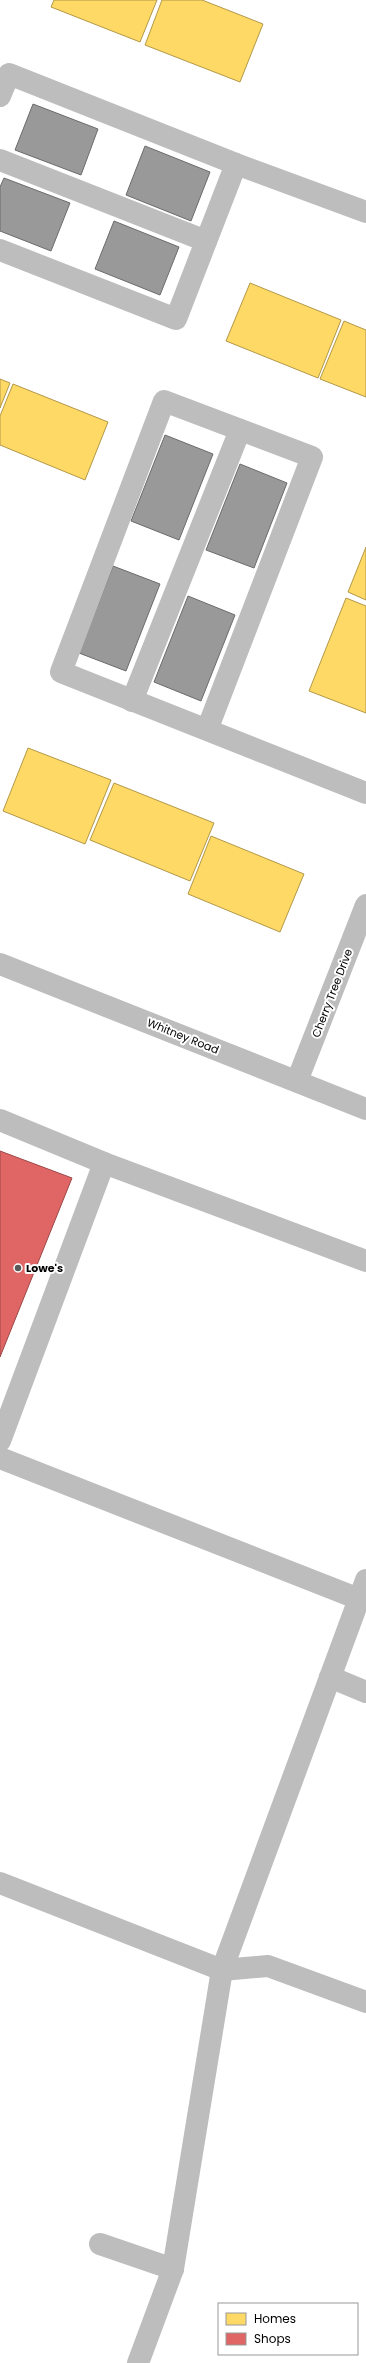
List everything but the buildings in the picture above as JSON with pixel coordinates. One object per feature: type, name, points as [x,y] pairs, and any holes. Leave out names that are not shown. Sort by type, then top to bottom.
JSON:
[{"type":"street","points":[[0,96],[9,74],[236,164],[366,212]]},
{"type":"street","points":[[0,160],[206,241]]},
{"type":"street","points":[[0,250],[176,319],[236,164]]},
{"type":"street","points":[[207,730],[312,458],[164,401],[61,672],[132,700],[207,730],[366,793]]},
{"type":"street","points":[[132,700],[240,430]]},
{"type":"street","name":"Cherry Tree Drive","points":[[297,1081],[366,906]]},
{"type":"street","name":"Whitney Road","points":[[0,964],[366,1109]]},
{"type":"street","points":[[0,1120],[104,1163],[366,1261]]},
{"type":"street","points":[[0,1441],[104,1163]]},
{"type":"street","points":[[0,1458],[362,1589],[222,1970],[173,2269],[138,2363]]},
{"type":"street","points":[[330,1677],[366,1692]]},
{"type":"street","points":[[0,1883],[222,1970],[268,1966],[366,2002]]},
{"type":"street","points":[[100,2244],[173,2269]]},
{"type":"place","name":"Lowe's","points":[[18,1268]]}]
